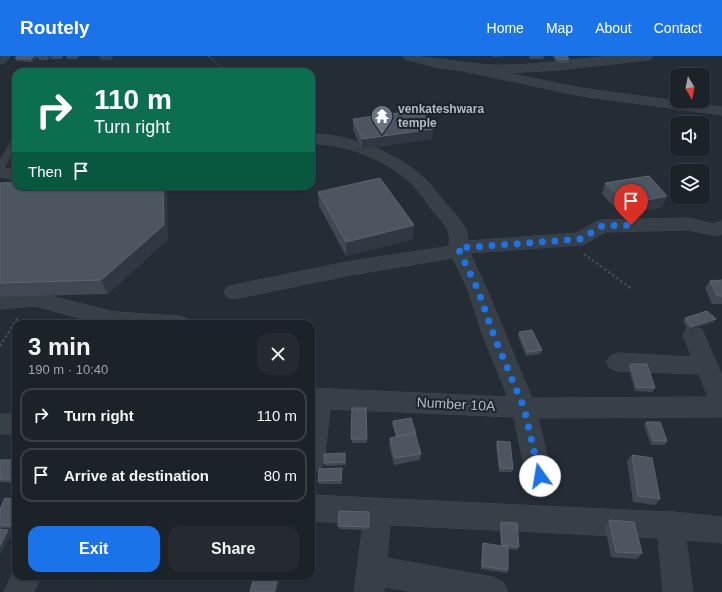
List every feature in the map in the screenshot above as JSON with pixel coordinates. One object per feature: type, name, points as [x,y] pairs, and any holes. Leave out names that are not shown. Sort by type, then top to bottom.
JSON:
[{"type":"street","points":[[0,60],[5,56]]},
{"type":"street","points":[[409,56],[424,62],[437,60],[472,64],[581,92],[722,111]]},
{"type":"street","points":[[472,64],[648,56]]},
{"type":"street","points":[[315,138],[333,141],[373,153],[399,168],[417,180],[458,229],[461,240],[458,248],[478,290],[494,336],[524,408],[540,476]]},
{"type":"street","points":[[0,172],[12,174]]},
{"type":"street","points":[[234,292],[351,268],[450,253],[458,248],[581,239],[602,226],[689,224],[720,233]]},
{"type":"street","points":[[0,302],[35,299],[115,320]]},
{"type":"street","points":[[694,335],[722,404]]},
{"type":"street","points":[[618,362],[707,366]]},
{"type":"street","name":"Number 10A","points":[[315,398],[524,408],[722,407]]},
{"type":"street","points":[[0,424],[12,424]]},
{"type":"street","points":[[315,508],[378,513],[670,524],[722,531]]},
{"type":"street","points":[[378,513],[370,581],[493,592]]},
{"type":"street","points":[[670,524],[678,592]]},
{"type":"street","points":[[19,592],[25,580]]},
{"type":"lane","points":[[0,167],[12,148]]},
{"type":"path","points":[[208,56],[223,68]]},
{"type":"path","points":[[566,240],[632,289]]},
{"type":"path","points":[[16,320],[29,300]]},
{"type":"path","points":[[0,346],[12,327]]},
{"type":"building","points":[[18,56],[34,56],[31,59],[15,58]]},
{"type":"building","points":[[555,56],[567,56],[569,59],[558,60]]},
{"type":"building","points":[[421,110],[433,129],[362,139],[353,119]]},
{"type":"building","points":[[649,176],[667,196],[627,204],[605,183]]},
{"type":"building","points":[[380,178],[414,225],[346,242],[318,192]]},
{"type":"building","points":[[12,182],[12,190],[163,190],[164,225],[101,280],[0,283],[0,183]]},
{"type":"building","points":[[722,280],[722,296],[717,296],[710,281]]},
{"type":"building","points":[[707,311],[716,319],[691,327],[685,318]]},
{"type":"building","points":[[532,330],[542,350],[527,352],[519,332]]},
{"type":"building","points":[[630,364],[647,364],[655,388],[637,387]]},
{"type":"building","points":[[352,408],[366,408],[367,439],[351,439]]},
{"type":"building","points":[[411,418],[416,434],[397,436],[393,421]]},
{"type":"building","points":[[646,422],[660,422],[667,441],[654,441]]},
{"type":"building","points":[[415,433],[421,454],[395,458],[390,438]]},
{"type":"building","points":[[497,441],[510,442],[513,469],[500,468]]},
{"type":"building","points":[[345,453],[345,462],[324,463],[324,454]]},
{"type":"building","points":[[632,455],[652,458],[660,499],[638,496]]},
{"type":"building","points":[[0,460],[12,460],[12,479],[0,479]]},
{"type":"building","points":[[342,468],[341,480],[318,481],[319,469]]},
{"type":"building","points":[[5,498],[12,499],[12,526],[0,525],[0,509]]},
{"type":"building","points":[[339,511],[369,512],[369,527],[338,526]]},
{"type":"building","points":[[609,520],[634,522],[642,553],[616,552]]},
{"type":"building","points":[[501,522],[517,523],[519,547],[502,545]]},
{"type":"building","points":[[0,529],[8,530],[0,546]]},
{"type":"building","points":[[483,543],[508,547],[508,570],[482,566]]},
{"type":"building","points":[[253,580],[277,580],[274,592],[250,592]]},
{"type":"place","name":"venkateshwara temple","points":[[382,136]]},
{"type":"route","points":[[540,476],[524,408],[494,336],[478,290],[458,248],[581,239],[602,226],[631,225]]}]
